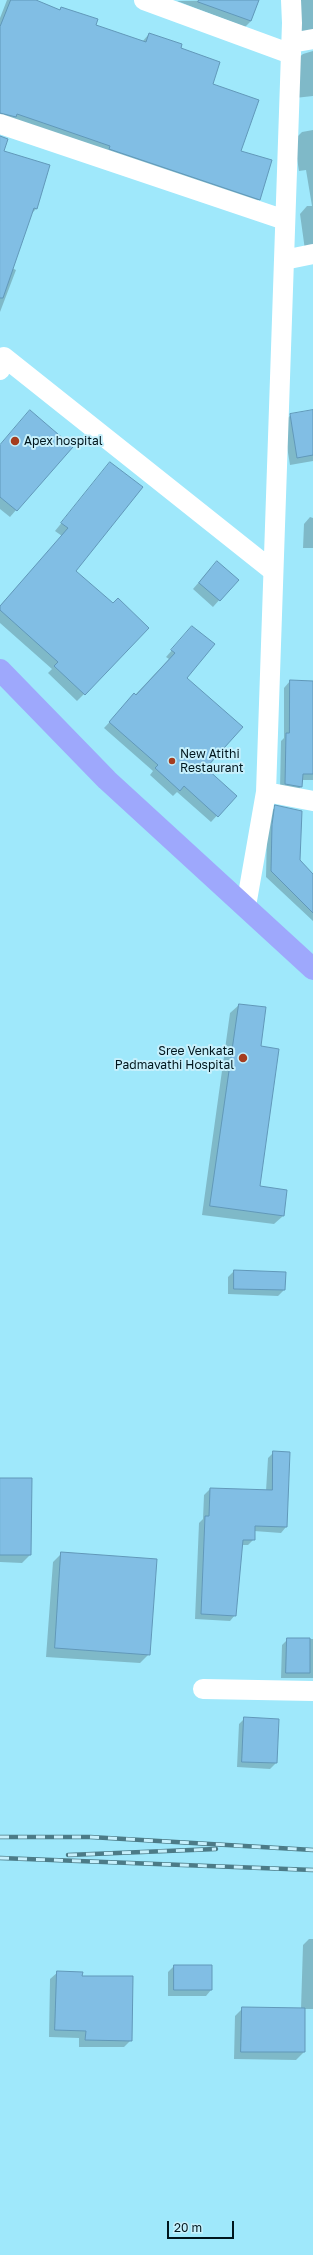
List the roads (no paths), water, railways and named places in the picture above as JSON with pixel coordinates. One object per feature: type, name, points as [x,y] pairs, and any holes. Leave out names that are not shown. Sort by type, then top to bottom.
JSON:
[{"type":"highway","points":[[0,670],[107,780],[313,969]]},
{"type":"street","points":[[144,0],[291,48],[313,39]]},
{"type":"street","points":[[246,906],[266,792],[291,48],[291,0]]},
{"type":"street","points":[[0,124],[285,220]]},
{"type":"street","points":[[284,260],[313,254]]},
{"type":"street","points":[[0,370],[4,357],[273,571]]},
{"type":"street","points":[[266,792],[313,801]]},
{"type":"street","points":[[203,1689],[313,1692]]},
{"type":"railway","points":[[0,1837],[90,1837],[313,1850]]},
{"type":"railway","points":[[68,1855],[216,1849]]},
{"type":"railway","points":[[0,1858],[313,1870]]},
{"type":"place","name":"Apex hospital","points":[[15,441]]},
{"type":"place","name":"New Atithi Restaurant","points":[[172,761]]},
{"type":"place","name":"Sree Venkata Padmavathi Hospital","points":[[243,1058]]}]
